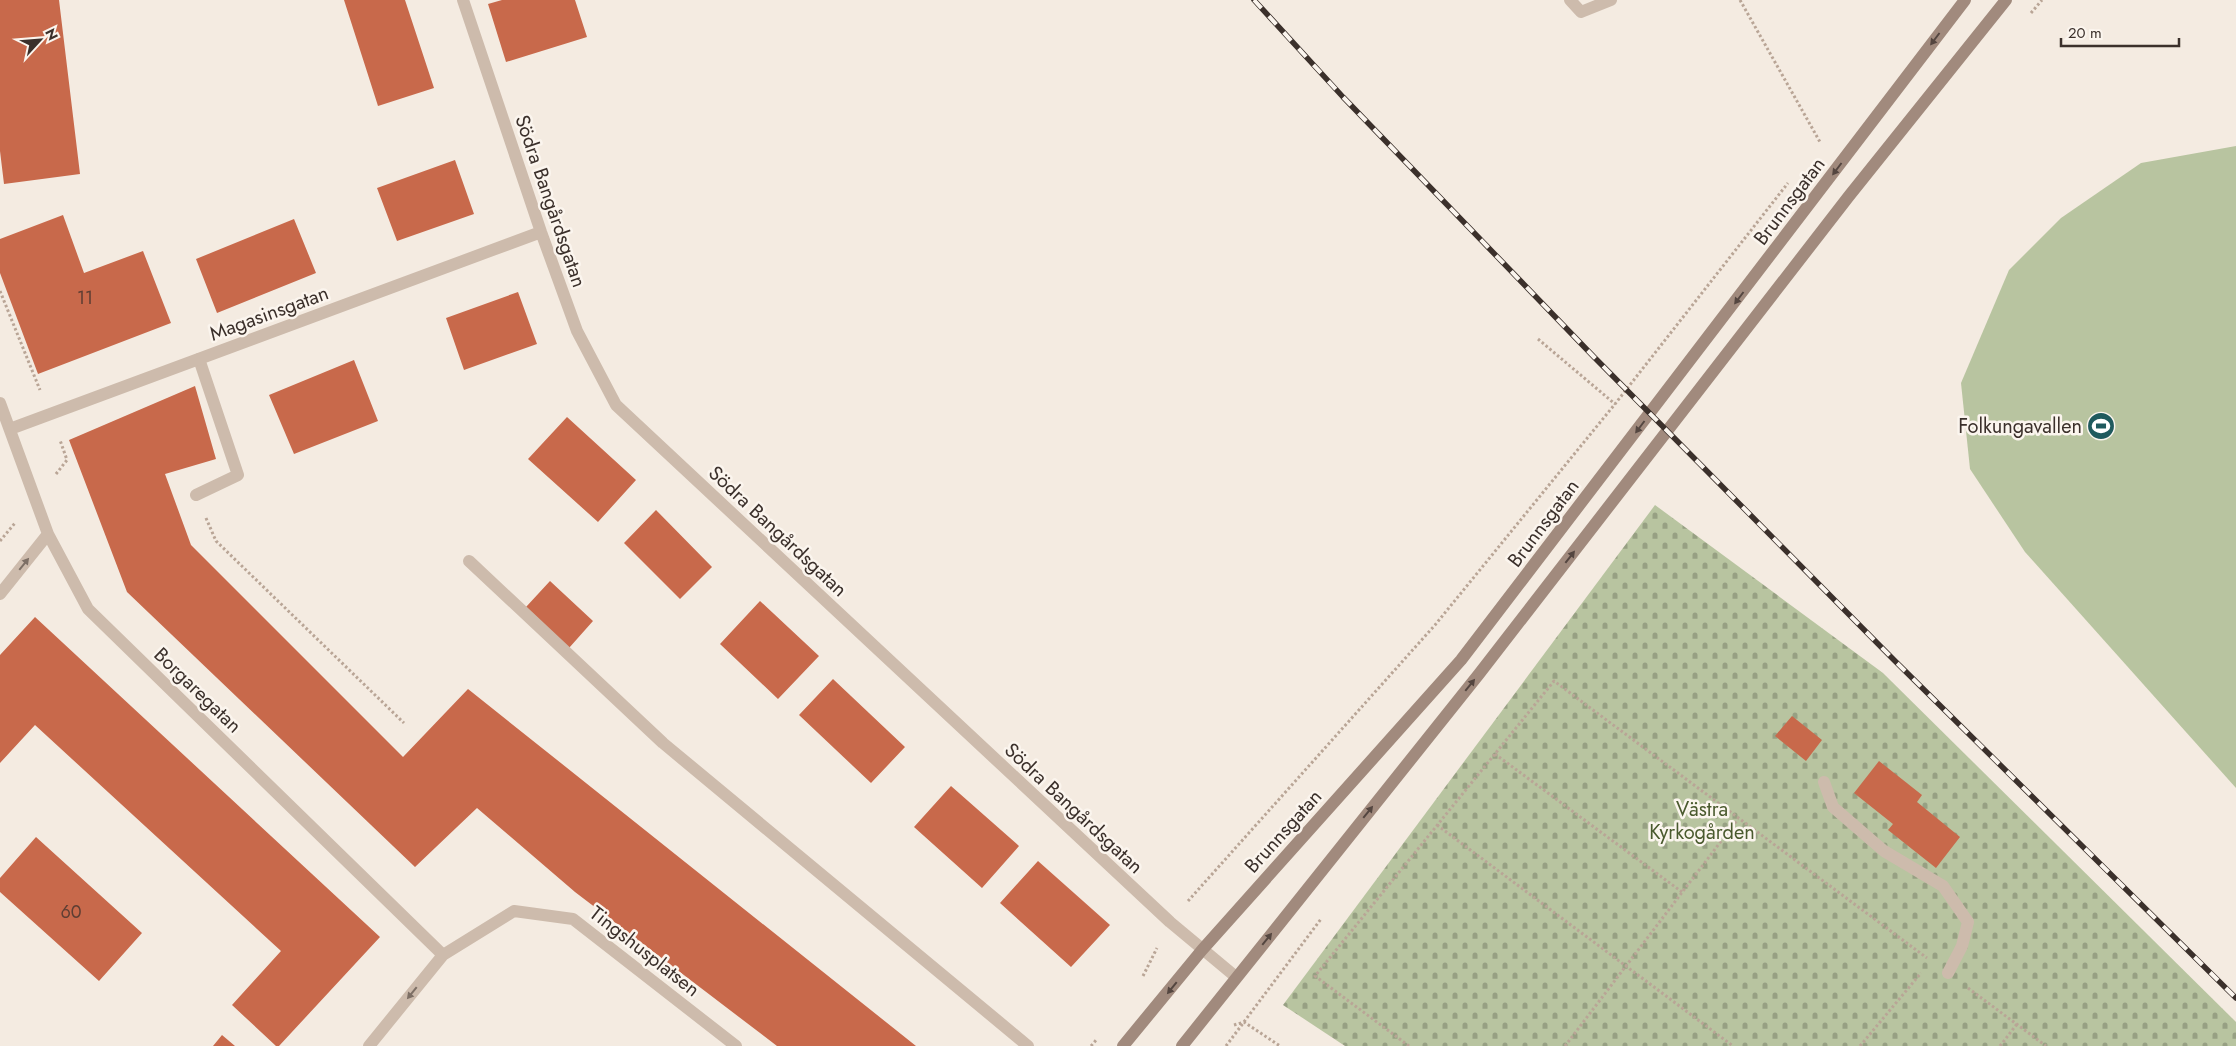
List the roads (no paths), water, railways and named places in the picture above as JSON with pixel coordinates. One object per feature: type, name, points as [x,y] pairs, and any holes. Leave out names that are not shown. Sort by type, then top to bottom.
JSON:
[{"type":"main road","name":"Brunnsgatan","points":[[1123,1046],[1202,950],[1461,660],[1965,0]]},
{"type":"main road","name":"Brunnsgatan","points":[[1182,1046],[1479,674],[1849,196],[2006,0]]},
{"type":"street","name":"Södra Bangårdsgatan","points":[[463,0],[541,232],[577,331],[616,405],[1170,922],[1236,977]]},
{"type":"street","points":[[1570,0],[1581,12],[1611,0]]},
{"type":"street","name":"Magasinsgatan","points":[[10,429],[541,232]]},
{"type":"street","points":[[196,495],[238,475],[199,358]]},
{"type":"street","name":"Borgaregatan","points":[[0,403],[48,534],[88,609],[443,955]]},
{"type":"street","points":[[0,594],[48,534]]},
{"type":"street","points":[[469,561],[663,743],[1028,1046]]},
{"type":"street","points":[[1824,782],[1833,807],[1884,851],[1943,886],[1968,922],[1962,946],[1948,973]]},
{"type":"street","name":"Tingshusplatsen","points":[[369,1046],[443,955],[514,911],[573,919],[736,1046]]},
{"type":"railway","points":[[1254,0],[1343,97],[1594,357],[1895,661],[2236,998]]},
{"type":"place","name":"Folkungavallen","points":[[2101,426]]},
{"type":"park label","name":"Västra Kyrkogården","points":[[1702,820]]}]
